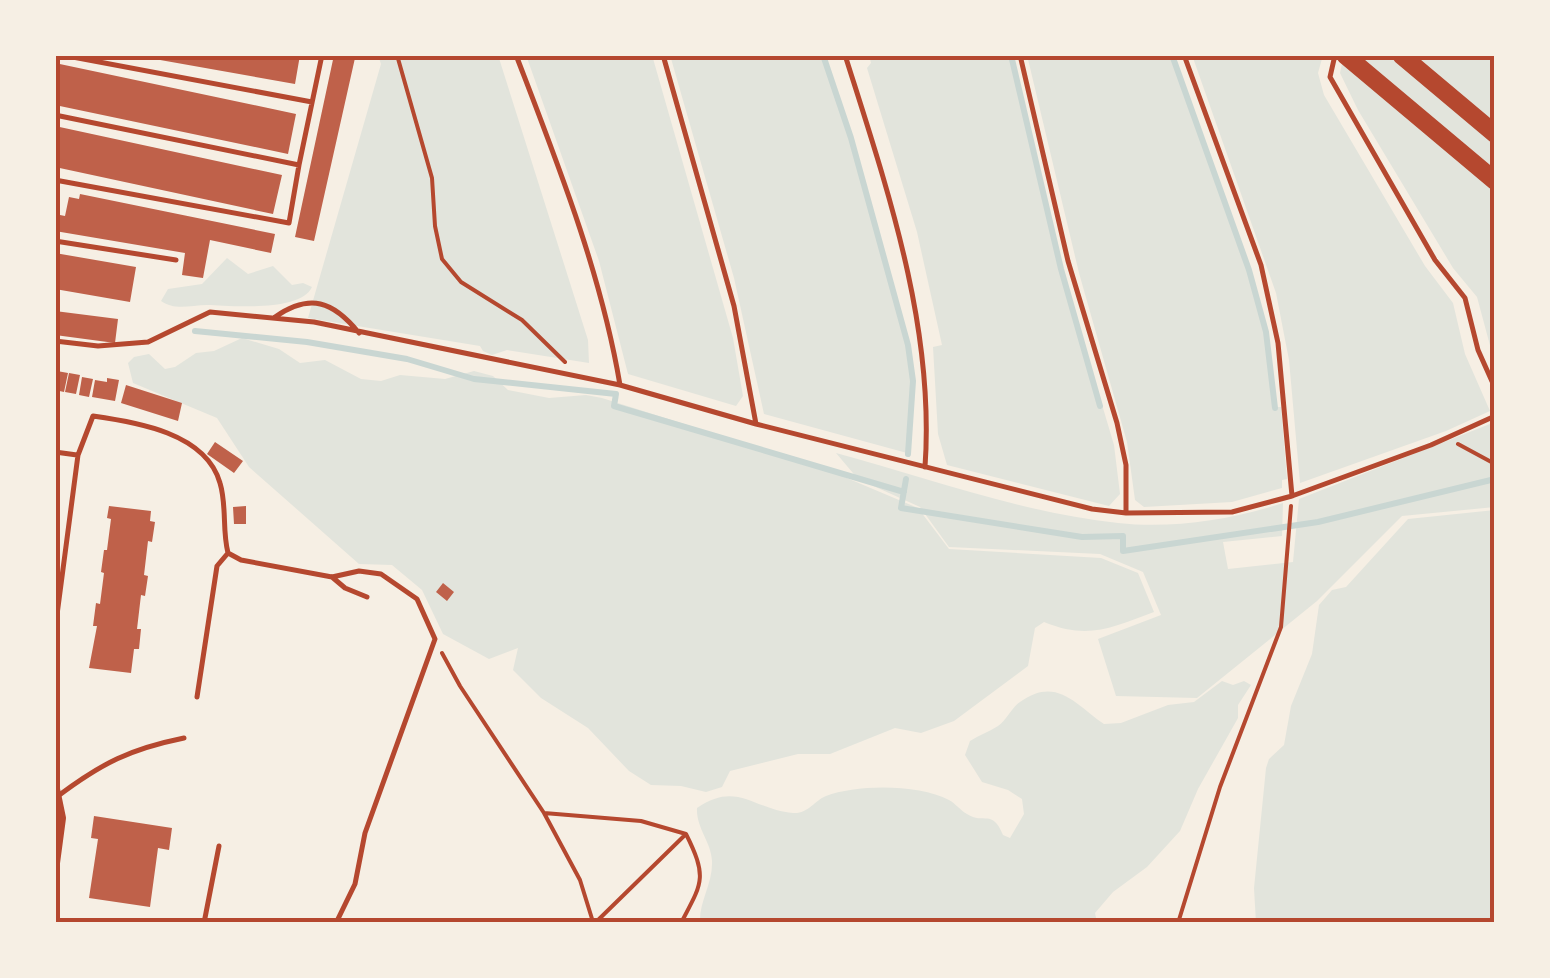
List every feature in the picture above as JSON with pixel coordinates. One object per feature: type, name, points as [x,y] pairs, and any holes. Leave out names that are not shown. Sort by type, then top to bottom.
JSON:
[{"type":"highway","points":[[1345,55],[1495,181]]},
{"type":"highway","points":[[1401,55],[1495,134]]},
{"type":"street","points":[[55,863],[61,818],[56,792]]},
{"type":"lane","points":[[62,55],[312,102]]},
{"type":"lane","points":[[55,180],[289,223],[322,55]]},
{"type":"lane","points":[[516,55],[561,174],[612,336],[620,385]]},
{"type":"lane","points":[[662,55],[734,306],[756,424]]},
{"type":"lane","points":[[845,55],[898,237],[923,348],[928,428],[925,467]]},
{"type":"lane","points":[[1020,55],[1068,261],[1117,423],[1126,466],[1126,512]]},
{"type":"lane","points":[[1184,55],[1260,265],[1278,343],[1292,496]]},
{"type":"lane","points":[[1335,55],[1330,77],[1436,260],[1464,298],[1478,350],[1495,388]]},
{"type":"lane","points":[[55,115],[299,165]]},
{"type":"lane","points":[[55,241],[176,260]]},
{"type":"lane","points":[[273,319],[292,306],[316,302],[338,310],[359,333]]},
{"type":"lane","points":[[55,341],[98,346],[148,342],[210,312],[314,322],[620,385],[756,424],[1092,509],[1126,512],[1232,512],[1292,496],[1495,416]]},
{"type":"lane","points":[[55,630],[78,455],[94,416],[147,424],[184,441],[210,464],[219,478],[227,517],[228,553],[217,566],[197,697]]},
{"type":"lane","points":[[55,452],[78,455]]},
{"type":"lane","points":[[228,553],[241,560],[332,578],[359,571],[381,574],[416,599],[435,639],[365,833],[355,884],[336,923]]},
{"type":"lane","points":[[332,578],[367,597]]},
{"type":"lane","points":[[56,792],[96,767],[144,746],[184,738]]},
{"type":"lane","points":[[204,923],[220,846]]},
{"type":"path","points":[[397,55],[432,178],[442,258],[461,282],[542,336],[578,377]]},
{"type":"path","points":[[1444,439],[1495,464]]},
{"type":"path","points":[[1178,923],[1220,787],[1281,627],[1292,496]]},
{"type":"path","points":[[435,639],[460,686],[544,813],[580,880],[595,923],[686,834]]},
{"type":"path","points":[[544,813],[641,821],[686,834],[702,883],[680,923]]},
{"type":"shaded area","points":[[378,55],[498,55],[588,340],[589,363],[507,350],[492,355],[480,346],[308,318],[381,64]]},
{"type":"shaded area","points":[[526,55],[652,55],[733,338],[743,396],[736,406],[628,374],[599,261]]},
{"type":"shaded area","points":[[670,55],[822,55],[907,345],[912,382],[907,453],[764,414],[734,278]]},
{"type":"shaded area","points":[[869,55],[1012,55],[1062,270],[1114,445],[1120,494],[1109,506],[947,465],[938,434],[933,347],[942,345],[917,232],[867,68],[871,63]]},
{"type":"shaded area","points":[[1027,55],[1173,55],[1250,270],[1267,332],[1276,407],[1281,407],[1287,479],[1282,480],[1282,488],[1232,502],[1144,507],[1135,500],[1127,442],[1079,273]]},
{"type":"shaded area","points":[[1192,55],[1323,55],[1318,73],[1324,95],[1425,266],[1453,303],[1465,354],[1490,411],[1446,431],[1300,483],[1289,360],[1276,293]]},
{"type":"shaded area","points":[[1344,55],[1495,55],[1495,364],[1477,297],[1453,268],[1358,110],[1340,73]]},
{"type":"shaded area","points":[[227,258],[248,274],[273,266],[292,285],[303,283],[312,287],[294,300],[264,306],[177,307],[161,301],[168,289],[202,284]]},
{"type":"shaded area","points":[[242,338],[279,349],[300,363],[325,360],[361,379],[381,381],[400,375],[445,379],[474,371],[493,376],[508,390],[549,398],[602,398],[823,468],[918,508],[949,549],[1101,558],[1138,573],[1154,612],[1099,630],[1074,630],[1044,622],[1035,628],[1028,666],[954,721],[921,733],[895,728],[830,754],[798,754],[730,771],[722,787],[706,792],[651,785],[629,771],[588,728],[541,698],[513,670],[518,648],[489,659],[443,634],[422,590],[392,565],[359,564],[249,467],[217,418],[133,383],[128,363],[134,357],[149,354],[165,369],[196,353],[214,351]]},
{"type":"shaded area","points":[[1495,422],[1495,507],[1402,516],[1317,601],[1197,698],[1116,696],[1098,639],[1161,615],[1143,572],[1100,554],[949,547],[920,507],[858,479],[836,453],[1011,503],[1118,523],[1201,522],[1283,503],[1282,536],[1223,542],[1228,569],[1293,562],[1299,499]]},
{"type":"shaded area","points":[[1495,510],[1495,923],[1256,923],[1254,888],[1266,768],[1269,759],[1284,745],[1291,706],[1312,654],[1319,605],[1332,590],[1346,587],[1408,519]]},
{"type":"shaded area","points":[[1222,681],[1233,685],[1244,681],[1251,685],[1180,831],[1147,867],[1113,892],[1095,913],[1097,923],[700,923],[712,861],[697,808],[711,800],[735,796],[779,811],[798,813],[839,792],[871,788],[921,791],[949,800],[973,817],[991,819],[1010,838],[1024,814],[1022,799],[982,782],[965,755],[970,741],[998,726],[1020,702],[1033,694],[1056,692],[1104,724],[1121,723],[1168,705],[1194,702]]},
{"type":"building","points":[[132,55],[300,55],[295,84]]},
{"type":"building","points":[[334,55],[355,58],[314,241],[295,237]]},
{"type":"building","points":[[55,63],[296,114],[288,154],[55,105]]},
{"type":"building","points":[[55,126],[282,175],[273,214],[55,167]]},
{"type":"building","points":[[80,194],[275,234],[271,253],[210,240],[203,278],[182,275],[185,253],[55,231],[55,214],[65,216],[69,197],[79,199]]},
{"type":"building","points":[[55,253],[136,267],[130,302],[55,289]]},
{"type":"building","points":[[55,311],[118,319],[115,343],[55,335]]},
{"type":"building","points":[[57,371],[68,373],[64,392],[55,390]]},
{"type":"building","points":[[69,373],[80,375],[76,394],[65,392]]},
{"type":"building","points":[[82,377],[93,379],[89,397],[79,395]]},
{"type":"building","points":[[107,378],[119,380],[115,401],[92,397],[95,380],[107,382]]},
{"type":"building","points":[[126,385],[182,403],[178,421],[121,403]]},
{"type":"building","points":[[215,442],[243,461],[234,473],[207,454]]},
{"type":"building","points":[[109,506],[151,511],[150,521],[155,522],[152,542],[148,541],[145,596],[141,595],[139,649],[134,649],[131,673],[89,668],[111,519],[107,518]]},
{"type":"building","points":[[246,506],[246,524],[234,524],[233,507]]},
{"type":"building","points":[[443,583],[454,592],[447,601],[436,592]]},
{"type":"building","points":[[94,816],[172,828],[169,850],[158,848],[150,907],[89,898],[98,839],[91,838]]},
{"type":"waterway","points":[[823,55],[851,138],[908,345],[913,381],[908,454]]},
{"type":"waterway","points":[[1011,55],[1061,269],[1100,406]]},
{"type":"waterway","points":[[1172,55],[1249,270],[1266,332],[1275,408]]},
{"type":"waterway","points":[[195,331],[307,342],[407,359],[474,379],[616,394],[614,406],[904,492]]},
{"type":"waterway","points":[[906,479],[901,508],[1082,537],[1123,536],[1123,551],[1318,522],[1495,479]]}]
